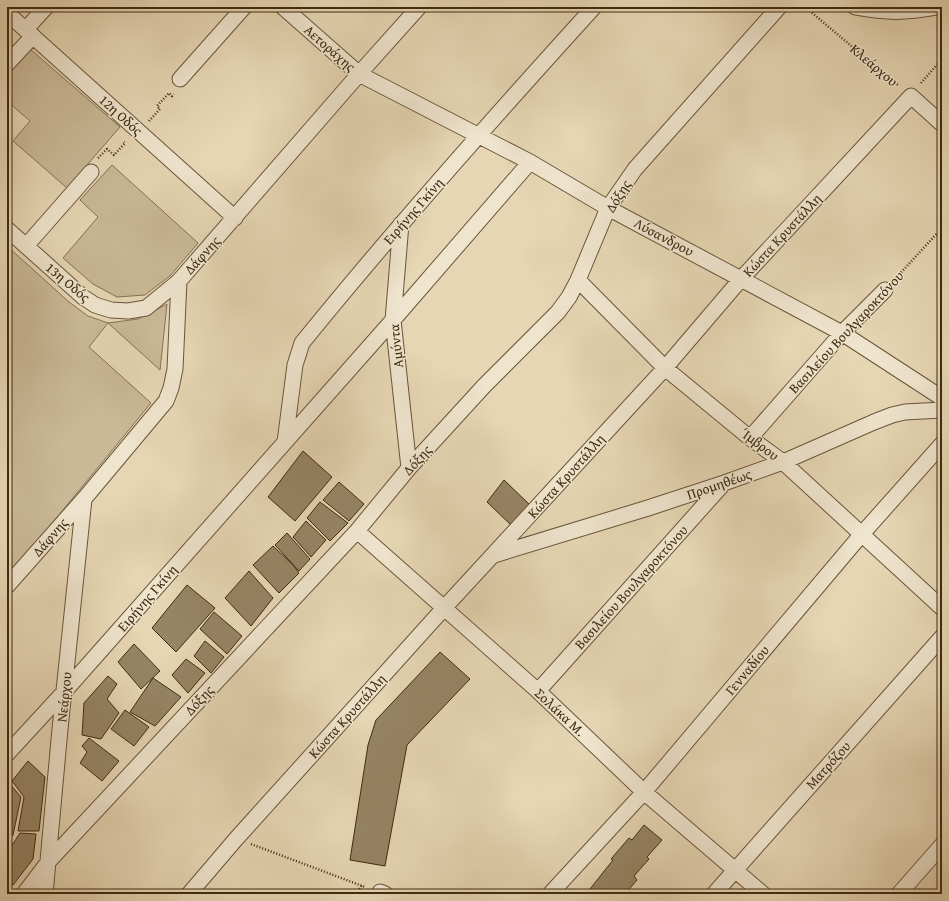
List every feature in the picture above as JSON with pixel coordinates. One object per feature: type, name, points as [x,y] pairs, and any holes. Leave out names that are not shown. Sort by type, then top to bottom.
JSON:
[{"type":"street","points":[[7,64],[46,7]]},
{"type":"street","points":[[178,85],[244,7]]},
{"type":"street","name":"Αετοράχης","points":[[283,7],[359,74]]},
{"type":"street","name":"Δάφνης","points":[[7,586],[84,499],[166,401],[172,388],[175,369],[179,281],[419,7]]},
{"type":"street","name":"Ειρήνης Γκίνη","points":[[285,442],[295,365],[302,342],[477,136],[594,7]]},
{"type":"street","name":"Δόξης","points":[[24,894],[49,861],[357,531],[409,468],[484,386],[558,312],[569,297],[578,280],[608,208],[635,169],[779,7]]},
{"type":"street","points":[[855,7],[887,12],[910,12],[937,7]]},
{"type":"street","name":"12η Οδός","points":[[7,13],[235,218]]},
{"type":"street","name":"Λύσανδρου","points":[[359,74],[530,162],[608,208],[842,333],[942,398]]},
{"type":"street","name":"Κλεάρχου","points":[[910,96],[942,124]]},
{"type":"street","name":"Κώστα Κρυστάλλη","points":[[189,894],[236,839],[445,607],[664,368],[741,279],[910,96]]},
{"type":"street","name":"Ειρήνης Γκίνη","points":[[7,754],[64,692],[393,320],[530,162]]},
{"type":"street","points":[[26,246],[93,167]]},
{"type":"street","name":"Αμύντα","points":[[401,224],[393,320],[409,468]]},
{"type":"street","name":"13η Οδός","points":[[7,229],[83,296],[95,304],[112,310],[128,311],[146,308],[179,281]]},
{"type":"street","name":"Ίμβρου","points":[[578,280],[664,368],[750,438],[783,462],[942,608]]},
{"type":"street","name":"Βασιλείου Βουλγαροκτόνου","points":[[750,438],[842,333],[885,290]]},
{"type":"street","name":"Προμηθέως","points":[[493,555],[648,508],[724,483],[783,462],[892,415],[905,412],[942,410]]},
{"type":"street","name":"Γενναδίου","points":[[550,894],[644,792],[861,535],[942,444]]},
{"type":"street","name":"Βασιλείου Βουλγαροκτόνου","points":[[538,691],[724,483]]},
{"type":"street","name":"Νεάρχου","points":[[45,894],[84,499]]},
{"type":"street","name":"Σολάκα Μ.","points":[[357,531],[445,607],[538,691],[644,792],[763,894]]},
{"type":"street","name":"Ματρόζου","points":[[714,894],[942,637]]},
{"type":"street","points":[[899,894],[942,845]]},
{"type":"path","name":"Κλεάρχου","points":[[805,7],[910,96]]},
{"type":"path","points":[[910,96],[942,59]]},
{"type":"path","points":[[140,131],[160,109],[157,106],[169,93],[172,96],[178,85]]},
{"type":"path","points":[[93,167],[107,149],[114,155],[125,143],[121,140]]},
{"type":"path","name":"Βασιλείου Βουλγαροκτόνου","points":[[885,290],[942,228]]},
{"type":"path","points":[[236,839],[383,893]]},
{"type":"path","points":[[356,894],[362,886]]},
{"type":"shaded area","points":[[30,49],[120,127],[67,188],[13,141],[30,121],[7,101],[7,76]]},
{"type":"shaded area","points":[[112,165],[198,243],[171,275],[145,295],[117,297],[93,284],[63,258],[98,217],[80,200]]},
{"type":"shaded area","points":[[7,246],[69,302],[88,316],[108,323],[89,347],[151,403],[7,578]]},
{"type":"shaded area","points":[[167,304],[160,370],[108,323],[138,319]]},
{"type":"building","points":[[303,451],[332,477],[295,521],[268,497]]},
{"type":"building","points":[[504,480],[531,506],[512,526],[487,502]]},
{"type":"building","points":[[339,482],[364,504],[349,521],[323,500]]},
{"type":"building","points":[[320,502],[348,523],[330,541],[307,518]]},
{"type":"building","points":[[306,521],[326,540],[311,557],[293,537]]},
{"type":"building","points":[[287,533],[310,559],[299,571],[275,545]]},
{"type":"building","points":[[273,546],[293,565],[299,573],[279,593],[253,565]]},
{"type":"building","points":[[249,571],[273,598],[251,626],[225,598]]},
{"type":"building","points":[[187,585],[215,608],[176,652],[152,628]]},
{"type":"building","points":[[214,612],[242,636],[227,654],[200,629]]},
{"type":"building","points":[[205,641],[224,657],[211,673],[194,656]]},
{"type":"building","points":[[134,644],[160,671],[141,689],[118,662]]},
{"type":"building","points":[[440,652],[470,679],[407,745],[385,866],[350,860],[368,745],[376,720]]},
{"type":"building","points":[[186,659],[205,673],[188,693],[172,675]]},
{"type":"building","points":[[108,676],[117,684],[107,699],[119,713],[101,739],[82,735],[84,703]]},
{"type":"building","points":[[153,678],[181,697],[155,726],[130,712]]},
{"type":"building","points":[[125,710],[149,727],[134,746],[111,729]]},
{"type":"building","points":[[89,738],[119,761],[102,781],[80,763],[87,752],[82,746]]},
{"type":"building","points":[[28,761],[45,777],[39,831],[18,831],[24,797],[12,781]]},
{"type":"building","points":[[9,783],[21,797],[13,835],[7,842],[7,785]]},
{"type":"building","points":[[644,825],[662,840],[647,857],[649,859],[634,876],[637,880],[625,894],[586,894],[613,860],[611,859],[629,838],[632,840]]},
{"type":"building","points":[[20,833],[36,834],[33,859],[13,885],[7,880],[7,853]]}]
